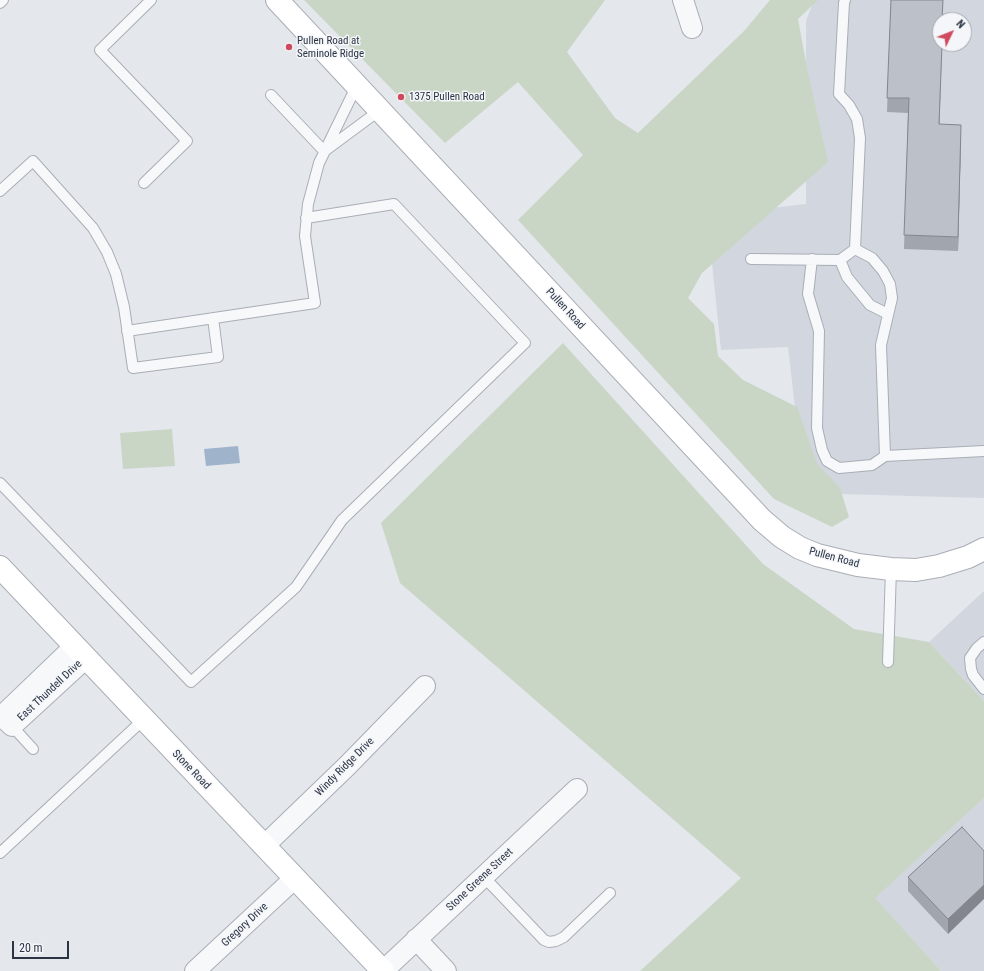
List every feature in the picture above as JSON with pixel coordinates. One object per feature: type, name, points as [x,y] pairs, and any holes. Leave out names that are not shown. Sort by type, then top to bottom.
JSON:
[{"type":"street","name":"Pullen Road","points":[[277,0],[762,520],[782,537],[800,548],[817,555],[858,565],[887,569],[916,570],[939,566],[968,557],[984,549]]},
{"type":"street","points":[[683,0],[692,28]]},
{"type":"street","name":"Stone Road","points":[[0,567],[143,720],[383,971]]},
{"type":"street","name":"East Thundell Drive","points":[[4,719],[81,652]]},
{"type":"street","name":"Windy Ridge Drive","points":[[264,846],[347,766],[425,686]]},
{"type":"street","name":"Stone Greene Street","points":[[383,971],[577,789]]},
{"type":"street","name":"Gregory Drive","points":[[195,971],[295,878]]},
{"type":"street","points":[[416,939],[446,971]]},
{"type":"lane","points":[[0,3],[3,0]]},
{"type":"lane","points":[[144,183],[187,141],[100,50],[151,0]]},
{"type":"lane","points":[[845,0],[839,94],[849,105],[857,119],[860,138],[855,249]]},
{"type":"lane","points":[[128,330],[315,303],[305,236],[308,204],[319,163],[357,86]]},
{"type":"lane","points":[[271,95],[324,151]]},
{"type":"lane","points":[[324,151],[380,110]]},
{"type":"lane","points":[[0,191],[34,161],[93,228],[107,252],[116,274],[128,330],[133,368],[218,357],[213,318]]},
{"type":"lane","points":[[0,483],[191,682],[296,587],[342,520],[525,343],[394,204],[306,218]]},
{"type":"lane","points":[[751,259],[840,260],[855,249]]},
{"type":"lane","points":[[855,249],[872,258],[883,271],[890,284],[892,298],[882,344],[885,456]]},
{"type":"lane","points":[[812,259],[808,294],[819,331],[817,428],[822,450],[827,461],[839,468],[872,465],[885,456],[984,451]]},
{"type":"lane","points":[[840,260],[847,277],[870,304],[888,314]]},
{"type":"lane","points":[[887,569],[888,662]]},
{"type":"lane","points":[[984,642],[977,648],[970,658],[973,675],[984,689]]},
{"type":"lane","points":[[4,719],[33,749]]},
{"type":"lane","points":[[0,853],[143,720]]},
{"type":"lane","points":[[483,876],[544,940],[549,942],[556,941],[564,937],[610,893]]},
{"type":"shaded area","points":[[814,0],[984,0],[984,498],[805,493],[788,347],[721,350],[707,215],[806,204],[806,21]]},
{"type":"shaded area","points":[[984,591],[984,701],[929,642]]},
{"type":"shaded area","points":[[984,798],[984,971],[941,971],[874,898]]},
{"type":"green space","points":[[304,0],[605,0],[567,52],[615,118],[638,133],[744,31],[770,0],[818,0],[798,19],[808,73],[828,162],[702,273],[688,298],[714,324],[718,356],[743,380],[797,407],[817,464],[840,488],[849,517],[832,527],[774,499],[518,220],[583,155],[518,82],[445,143]]},
{"type":"green space","points":[[563,343],[763,564],[854,629],[929,642],[984,701],[984,798],[875,898],[941,971],[640,971],[741,878],[400,583],[381,523]]},
{"type":"green space","points":[[172,429],[175,466],[123,469],[120,433]]},
{"type":"water","points":[[238,446],[240,463],[206,466],[204,449]]},
{"type":"building","points":[[891,0],[943,0],[942,12],[932,12],[932,52],[942,52],[939,124],[961,125],[958,237],[904,235],[909,98],[887,98]]},
{"type":"building","points":[[962,827],[984,851],[984,885],[948,919],[908,877]]},
{"type":"place","name":"Pullen Road at Seminole Ridge","points":[[289,47]]},
{"type":"place","name":"1375 Pullen Road","points":[[401,97]]}]
